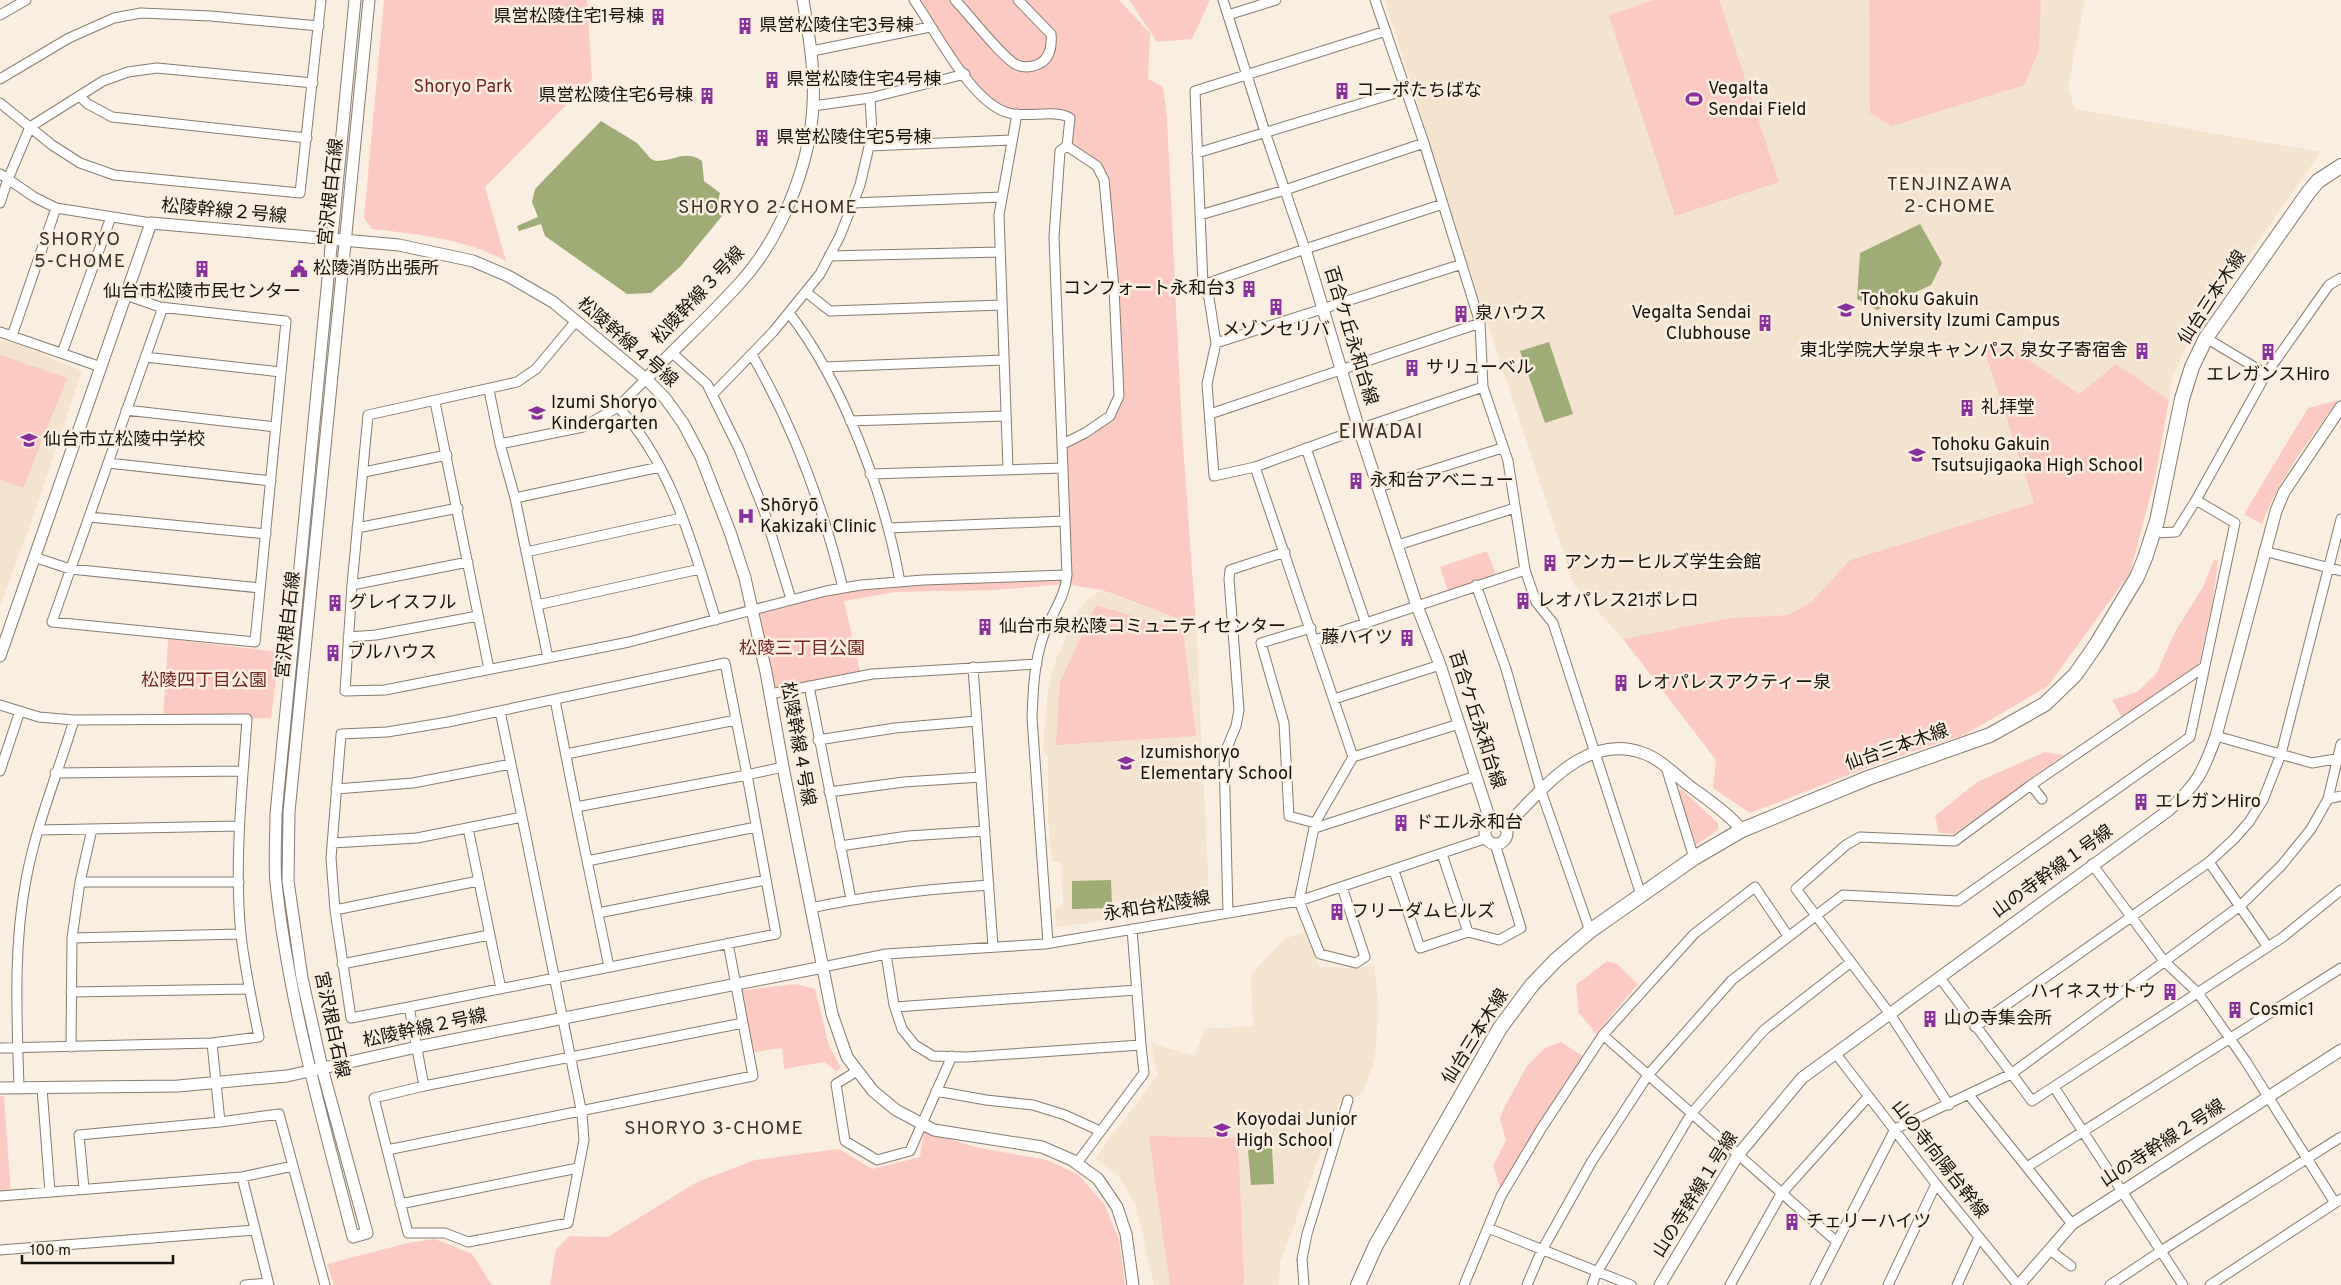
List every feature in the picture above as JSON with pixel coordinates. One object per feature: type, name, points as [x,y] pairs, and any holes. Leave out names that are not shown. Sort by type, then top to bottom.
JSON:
[{"type":"main road","name":"仙台三本木線","points":[[1358,1285],[1376,1244],[1500,1028],[1532,985],[1556,960],[1590,931],[1694,858],[1742,830],[1868,778],[1990,734],[2045,704],[2075,675],[2096,646],[2137,577],[2154,533],[2182,399],[2192,367],[2206,338],[2308,193],[2318,181],[2341,166]]},
{"type":"street","points":[[0,15],[26,0]]},
{"type":"street","points":[[0,103],[52,145],[80,163],[114,175],[300,193],[321,0]]},
{"type":"street","points":[[310,1071],[290,979],[276,881],[276,814],[355,0]]},
{"type":"street","name":"宮沢根白石線","points":[[310,1071],[353,1237],[367,1233],[322,1068],[302,978],[288,881],[289,812],[369,0]]},
{"type":"street","name":"松陵幹線３号線","points":[[646,379],[739,284],[768,245],[785,213],[806,148],[813,106],[812,51],[803,0]]},
{"type":"street","points":[[914,0],[930,27],[974,89],[990,104],[1027,116],[1064,114],[1070,118],[1067,146],[1060,151],[1054,237],[1067,575],[1066,590],[1043,636],[1034,682],[1032,718],[1048,943]]},
{"type":"street","points":[[955,0],[1010,61],[1025,67],[1033,66],[1048,58],[1051,50],[1051,34],[1018,0]]},
{"type":"street","name":"百合ケ丘永和台線","points":[[1223,0],[1305,249],[1417,606],[1440,665],[1491,823]]},
{"type":"street","points":[[1228,15],[1276,0]]},
{"type":"street","points":[[1375,0],[1424,143],[1480,323],[1483,387],[1502,448],[1508,461],[1525,570],[1536,602],[1553,623],[1641,894]]},
{"type":"street","points":[[0,80],[69,38],[114,18],[141,13],[211,16],[319,26]]},
{"type":"street","points":[[812,51],[930,27]]},
{"type":"street","points":[[1386,31],[1195,91],[1203,285],[1208,298],[1216,343],[1207,384],[1214,476],[1255,467],[1483,387]]},
{"type":"street","points":[[0,203],[4,176],[30,127],[103,81],[128,72],[157,68],[313,83]]},
{"type":"street","points":[[813,106],[870,98],[965,74]]},
{"type":"street","points":[[1197,153],[1406,90]]},
{"type":"street","points":[[79,96],[88,104],[112,117],[307,138]]},
{"type":"street","points":[[712,395],[789,314],[820,274],[860,185],[872,134],[870,98]]},
{"type":"street","points":[[1008,469],[999,214],[1017,114]]},
{"type":"street","points":[[869,146],[1012,140]]},
{"type":"street","points":[[1200,215],[1285,190],[1424,143]]},
{"type":"street","points":[[1063,444],[1085,433],[1110,416],[1119,396],[1114,288],[1104,180],[1097,166],[1067,146]]},
{"type":"street","points":[[4,176],[34,197],[56,208],[151,223]]},
{"type":"street","points":[[853,203],[1002,197]]},
{"type":"street","points":[[1203,285],[1443,204]]},
{"type":"street","points":[[12,336],[56,208]]},
{"type":"street","points":[[62,353],[111,217]]},
{"type":"street","name":"松陵幹線２号線","points":[[0,656],[3,640],[151,223],[332,238]]},
{"type":"street","name":"松陵幹線４号線","points":[[332,238],[399,245],[473,261],[535,290],[646,379],[665,398],[683,423],[701,457],[730,532],[745,578],[770,694],[832,1014],[847,1057],[873,1091],[896,1110],[934,1130],[1042,1147],[1076,1163],[1098,1179],[1117,1207],[1126,1234],[1133,1285]]},
{"type":"street","points":[[829,256],[1000,252]]},
{"type":"street","points":[[1216,343],[1323,307],[1462,264]]},
{"type":"street","points":[[2154,533],[2172,534],[2176,532],[2196,500],[2266,374],[2329,285],[2341,278]]},
{"type":"street","points":[[806,292],[830,311],[1002,305]]},
{"type":"street","points":[[126,295],[163,308],[286,321],[255,642],[52,622],[163,308]]},
{"type":"street","points":[[789,314],[809,339],[850,421],[888,528],[900,582]]},
{"type":"street","points":[[576,321],[536,369],[517,382],[436,402],[368,415],[352,585],[345,691],[386,690],[629,642],[843,588],[900,582],[1067,575]]},
{"type":"street","points":[[1210,414],[1480,323]]},
{"type":"street","points":[[0,332],[101,366]]},
{"type":"street","points":[[2206,338],[2266,374]]},
{"type":"street","points":[[671,352],[707,384],[740,449],[763,508],[791,600]]},
{"type":"street","points":[[752,355],[771,388],[794,440],[831,543],[843,588]]},
{"type":"street","points":[[145,357],[281,372]]},
{"type":"street","points":[[824,367],[1004,360]]},
{"type":"street","points":[[500,444],[583,427],[618,407],[646,379]]},
{"type":"street","points":[[489,390],[500,444],[515,498],[548,658]]},
{"type":"street","points":[[436,402],[489,670]]},
{"type":"street","points":[[618,407],[637,427],[660,467],[700,569],[716,620]]},
{"type":"street","name":"山の寺幹線１号線","points":[[1660,1285],[1738,1155],[1802,1078],[2092,864],[2169,810],[2190,791],[2205,765],[2216,736],[2264,551],[2279,502],[2341,407]]},
{"type":"street","points":[[126,410],[276,427]]},
{"type":"street","points":[[850,421],[1006,416]]},
{"type":"street","points":[[1306,448],[1366,624]]},
{"type":"street","points":[[1379,487],[1502,448]]},
{"type":"street","points":[[364,472],[447,455]]},
{"type":"street","points":[[108,463],[271,481]]},
{"type":"street","points":[[515,498],[660,467]]},
{"type":"street","points":[[1255,467],[1311,628],[1353,757]]},
{"type":"street","points":[[870,474],[1063,468]]},
{"type":"street","points":[[1527,1285],[1542,1249],[1592,1161],[1648,1075],[1732,980],[1843,894],[1958,901],[2190,737],[2234,523],[2196,500]]},
{"type":"street","points":[[357,528],[458,508]]},
{"type":"street","points":[[1398,545],[1515,508]]},
{"type":"street","points":[[88,517],[266,534]]},
{"type":"street","points":[[526,552],[681,518]]},
{"type":"street","points":[[1975,1027],[2209,862],[2234,840],[2249,822],[2264,800],[2281,754],[2341,519]]},
{"type":"street","points":[[888,528],[1065,521]]},
{"type":"street","points":[[2264,551],[2341,571]]},
{"type":"street","points":[[1228,913],[1224,755],[1236,726],[1239,710],[1228,579],[1230,570],[1284,552]]},
{"type":"street","points":[[34,557],[70,569],[260,588]]},
{"type":"street","points":[[352,585],[468,562]]},
{"type":"street","points":[[537,605],[700,569]]},
{"type":"street","points":[[1315,640],[1525,570]]},
{"type":"street","points":[[1476,585],[1506,669],[1542,791],[1590,931]]},
{"type":"street","points":[[348,637],[376,635],[478,616]]},
{"type":"street","points":[[1311,628],[1261,643],[1284,723],[1289,816],[1315,826],[1476,776]]},
{"type":"street","points":[[725,663],[776,934],[351,1018],[335,910],[332,843],[341,734],[387,732],[500,711],[725,663]]},
{"type":"street","points":[[770,694],[872,674],[1037,664]]},
{"type":"street","points":[[1334,699],[1440,665]]},
{"type":"street","points":[[973,667],[993,947]]},
{"type":"street","points":[[1949,1105],[1890,1014],[1796,889],[1846,845],[1860,837],[1955,841],[2031,785],[2204,667]]},
{"type":"street","points":[[809,686],[818,740],[851,899]]},
{"type":"street","points":[[555,700],[609,967]]},
{"type":"street","points":[[0,705],[39,717],[74,720],[247,719],[239,826],[239,882],[241,934],[249,989],[259,1037],[212,1043],[0,1048]]},
{"type":"street","points":[[0,770],[20,711]]},
{"type":"street","points":[[500,711],[556,979],[562,1018],[571,1058],[582,1110],[584,1140],[568,1223],[468,1242],[445,1233],[408,1233],[374,1098],[424,1086],[571,1058],[743,1023]]},
{"type":"street","points":[[19,1088],[19,925],[26,878],[55,773],[74,720]]},
{"type":"street","points":[[566,754],[736,720]]},
{"type":"street","points":[[818,740],[895,728],[977,721]]},
{"type":"street","points":[[1342,887],[1365,957],[1356,963],[1320,954],[1299,901],[1315,826],[1353,757],[1459,724]]},
{"type":"street","points":[[2216,736],[2312,763],[2339,758]]},
{"type":"street","points":[[1815,1285],[1895,1129],[2011,1074],[2240,906],[2281,866],[2311,829],[2328,799],[2341,744]]},
{"type":"street","points":[[1505,827],[1579,758],[1594,752],[1626,749],[1644,753],[1666,767],[1742,830]]},
{"type":"street","points":[[336,789],[413,783],[511,764]]},
{"type":"street","points":[[576,807],[783,767]]},
{"type":"street","points":[[1666,767],[1694,858]]},
{"type":"street","points":[[55,773],[243,770]]},
{"type":"street","points":[[829,792],[904,782],[981,777]]},
{"type":"street","points":[[2031,785],[2042,799]]},
{"type":"street","points":[[2328,799],[2341,796]]},
{"type":"street","points":[[332,843],[417,838],[522,817]]},
{"type":"street","points":[[1394,871],[1420,948],[1468,932],[1499,940],[1521,928],[1491,841],[1486,832],[1491,823],[1501,823],[1505,827],[1506,837],[1502,842],[1491,841]]},
{"type":"street","points":[[38,830],[239,826]]},
{"type":"street","points":[[587,861],[756,827]]},
{"type":"street","points":[[468,828],[501,989]]},
{"type":"street","points":[[71,1047],[72,938],[80,882],[92,829]]},
{"type":"street","points":[[840,846],[908,836],[985,830]]},
{"type":"street","name":"永和台松陵線","points":[[823,967],[886,954],[1048,943],[1299,901],[1442,854],[1491,841]]},
{"type":"street","points":[[1442,854],[1468,932]]},
{"type":"street","points":[[2209,862],[2268,947]]},
{"type":"street","points":[[2092,864],[2133,916],[2164,961],[2198,992],[2230,1037],[2306,1158],[2338,1201],[2210,1285]]},
{"type":"street","points":[[598,913],[766,880]]},
{"type":"street","points":[[335,910],[478,881]]},
{"type":"street","points":[[80,882],[239,882]]},
{"type":"street","points":[[811,908],[851,899],[920,890],[989,885]]},
{"type":"street","points":[[1464,1285],[1501,1196],[1541,1129],[1603,1035],[1694,934],[1756,887],[1788,936]]},
{"type":"street","points":[[1940,978],[2032,1101],[2268,947],[2341,890]]},
{"type":"street","points":[[1076,1163],[1144,1074],[1132,929]]},
{"type":"street","points":[[72,938],[241,934]]},
{"type":"street","points":[[342,964],[489,935]]},
{"type":"street","points":[[387,1150],[753,1076],[728,943]]},
{"type":"street","points":[[886,954],[895,1007],[902,1029],[915,1045],[933,1056],[1141,1045]]},
{"type":"street","points":[[1592,1285],[1597,1272],[1691,1114],[1764,1030],[1851,962]]},
{"type":"street","name":"松陵幹線２号線","points":[[0,1088],[178,1086],[287,1076],[417,1047],[823,967]]},
{"type":"street","points":[[2027,1167],[2341,968]]},
{"type":"street","points":[[71,992],[249,989]]},
{"type":"street","points":[[895,1007],[1137,990]]},
{"type":"street","points":[[409,1007],[424,1086]]},
{"type":"street","points":[[1603,1035],[1837,1242]]},
{"type":"street","points":[[212,1043],[220,1122]]},
{"type":"street","name":"山の寺幹線２号線","points":[[2019,1285],[2072,1224],[2341,1050]]},
{"type":"street","name":"山の寺向陽台幹線","points":[[1836,1054],[1936,1184],[2019,1285]]},
{"type":"street","points":[[857,1071],[836,1084],[845,1140],[877,1160],[910,1150],[952,1056]]},
{"type":"street","points":[[2054,1087],[2183,1285]]},
{"type":"street","points":[[42,1088],[50,1192]]},
{"type":"street","points":[[936,1091],[986,1100],[1033,1105],[1066,1114],[1100,1131]]},
{"type":"street","points":[[1969,1095],[2072,1224]]},
{"type":"street","points":[[1730,1285],[1781,1194],[1868,1097]]},
{"type":"street","points":[[1304,1285],[1302,1259],[1307,1234],[1348,1100]]},
{"type":"street","points":[[84,1189],[79,1135],[220,1122],[279,1114],[325,1285]]},
{"type":"street","points":[[2110,1285],[2160,1250],[2341,1137]]},
{"type":"street","points":[[0,1196],[242,1177],[293,1166]]},
{"type":"street","points":[[400,1204],[578,1168]]},
{"type":"street","points":[[242,1177],[269,1284],[245,1285]]},
{"type":"street","points":[[1888,1285],[1936,1184]]},
{"type":"street","points":[[1488,1228],[1631,1285]]},
{"type":"street","points":[[0,1250],[255,1230]]},
{"type":"street","points":[[1957,1285],[1979,1237]]},
{"type":"street","points":[[2050,1250],[2070,1266]]},
{"type":"shaded area","name":"Tohoku Gakuin University Izumi Campus","points":[[1385,0],[2085,0],[2068,87],[2075,109],[2321,152],[2190,338],[2172,379],[2169,400],[2116,364],[2079,394],[2013,349],[1983,347],[2034,503],[1850,560],[1811,602],[1788,615],[1730,618],[1623,639],[1574,585],[1474,283]]},
{"type":"shaded area","points":[[601,121],[637,143],[651,159],[656,161],[691,156],[702,161],[704,181],[720,193],[718,201],[722,207],[722,216],[681,266],[651,293],[627,294],[545,236],[541,224],[519,231],[517,226],[538,217],[532,202],[535,189]]},
{"type":"shaded area","points":[[1920,224],[1942,263],[1931,285],[1877,310],[1857,299],[1860,253]]},
{"type":"shaded area","name":"仙台市立松陵中学校","points":[[0,340],[17,344],[82,371],[36,509],[0,606]]},
{"type":"shaded area","points":[[1549,342],[1573,414],[1545,423],[1520,351]]},
{"type":"shaded area","name":"Izumishoryo Elementary School","points":[[1102,590],[1131,602],[1185,619],[1196,625],[1209,898],[1089,923],[1056,927],[1055,910],[1063,904],[1061,862],[1052,862],[1048,815],[1048,757],[1043,750],[1047,700],[1052,670],[1071,624],[1083,603]]},
{"type":"shaded area","points":[[1111,880],[1112,908],[1072,909],[1072,881]]},
{"type":"shaded area","name":"Koyodai Junior High School","points":[[1305,931],[1320,967],[1358,968],[1374,965],[1379,1007],[1375,1058],[1363,1094],[1339,1103],[1280,1263],[1279,1285],[1154,1285],[1136,1206],[1118,1176],[1095,1158],[1158,1075],[1151,1043],[1195,1056],[1204,1029],[1253,1026],[1251,974],[1285,939]]},
{"type":"shaded area","points":[[1272,1148],[1274,1184],[1251,1185],[1248,1150]]},
{"type":"green space","name":"Shoryo Park","points":[[384,0],[587,0],[592,79],[485,187],[506,261],[474,247],[423,236],[372,229],[364,218]]},
{"type":"green space","name":"松陵三丁目公園","points":[[921,0],[1119,0],[1150,33],[1148,79],[1163,87],[1167,118],[1182,431],[1196,625],[1102,590],[1066,584],[994,590],[895,592],[844,601],[861,676],[770,694],[752,611],[843,588],[1066,575],[1063,444],[1110,416],[1119,396],[1106,171],[1067,146],[1069,118],[1008,113],[965,74]]},
{"type":"green space","points":[[1129,0],[1210,0],[1192,39],[1157,42]]},
{"type":"green space","name":"Vegalta Sendai Field","points":[[1654,0],[1719,0],[1779,182],[1675,216],[1609,15]]},
{"type":"green space","points":[[1869,0],[2039,0],[2041,3],[2039,50],[2024,85],[1892,126],[1870,113]]},
{"type":"green space","points":[[1983,346],[2013,349],[2079,394],[2116,364],[2169,400],[2155,478],[2130,573],[2048,686],[1966,734],[1882,762],[1750,813],[1713,788],[1716,760],[1623,639],[1730,618],[1788,615],[1811,602],[1850,560],[2034,503]]},
{"type":"green space","points":[[0,355],[67,378],[23,488],[0,479]]},
{"type":"green space","points":[[2338,400],[2286,475],[2262,524],[2244,514],[2308,408]]},
{"type":"green space","points":[[1487,551],[1496,575],[1448,591],[1440,567]]},
{"type":"green space","points":[[2214,560],[2218,560],[2213,600],[2199,664],[2123,719],[2112,700],[2137,692],[2156,674],[2175,632],[2203,587]]},
{"type":"green space","points":[[1096,605],[1183,631],[1196,736],[1056,745],[1060,682]]},
{"type":"green space","name":"松陵四丁目公園","points":[[168,639],[279,652],[271,718],[163,720]]},
{"type":"green space","points":[[2045,752],[2064,755],[1954,834],[1939,833],[1935,816],[1977,782]]},
{"type":"green space","points":[[1681,789],[1718,823],[1718,830],[1696,845],[1678,793]]},
{"type":"green space","points":[[1607,961],[1617,964],[1638,984],[1596,1034],[1579,1013],[1576,985]]},
{"type":"green space","points":[[796,984],[815,989],[829,1046],[841,1068],[836,1071],[824,1062],[784,1069],[782,1048],[749,1053],[736,991]]},
{"type":"green space","points":[[1561,1042],[1584,1057],[1501,1191],[1493,1166],[1506,1140],[1500,1119],[1503,1110],[1527,1066],[1545,1048]]},
{"type":"green space","points":[[0,1096],[4,1096],[11,1195],[0,1196]]},
{"type":"green space","points":[[924,1131],[975,1147],[1047,1160],[1079,1175],[1104,1204],[1119,1239],[1125,1285],[550,1285],[556,1249],[570,1236],[608,1237],[697,1182],[755,1160],[839,1149],[872,1169],[920,1157]]},
{"type":"green space","points":[[1149,1136],[1238,1138],[1244,1281],[1241,1285],[1170,1285]]},
{"type":"green space","points":[[435,1239],[472,1254],[492,1285],[334,1285],[327,1264],[408,1243]]},
{"type":"place","name":"県営松陵住宅1号棟","points":[[658,17]]},
{"type":"place","name":"県営松陵住宅3号棟","points":[[745,26]]},
{"type":"place","name":"県営松陵住宅4号棟","points":[[772,80]]},
{"type":"place","name":"コーポたちばな","points":[[1342,91]]},
{"type":"place","name":"県営松陵住宅6号棟","points":[[707,96]]},
{"type":"place","name":"Vegalta Sendai Field","points":[[1694,99]]},
{"type":"place","name":"県営松陵住宅5号棟","points":[[762,138]]},
{"type":"place","name":"仙台市松陵市民センター","points":[[202,269]]},
{"type":"place","name":"松陵消防出張所","points":[[299,269]]},
{"type":"place","name":"コンフォート永和台3","points":[[1249,289]]},
{"type":"place","name":"メゾンセリバ","points":[[1276,307]]},
{"type":"place","name":"Tohoku Gakuin University Izumi Campus","points":[[1846,310]]},
{"type":"place","name":"泉ハウス","points":[[1461,314]]},
{"type":"place","name":"Vegalta Sendai Clubhouse","points":[[1765,323]]},
{"type":"place","name":"東北学院大学泉キャンパス 泉女子寄宿舎","points":[[2142,351]]},
{"type":"place","name":"エレガンスHiro","points":[[2268,352]]},
{"type":"place","name":"サリューベル","points":[[1412,368]]},
{"type":"place","name":"礼拝堂","points":[[1967,408]]},
{"type":"place","name":"Izumi Shoryo Kindergarten","points":[[537,413]]},
{"type":"place","name":"仙台市立松陵中学校","points":[[29,440]]},
{"type":"place","name":"Tohoku Gakuin Tsutsujigaoka High School","points":[[1917,455]]},
{"type":"place","name":"永和台アベニュー","points":[[1356,481]]},
{"type":"place","name":"Shōryō Kakizaki Clinic","points":[[746,516]]},
{"type":"place","name":"アンカーヒルズ学生会館","points":[[1550,563]]},
{"type":"place","name":"レオパレス21ボレロ","points":[[1523,601]]},
{"type":"place","name":"グレイスフル","points":[[335,603]]},
{"type":"place","name":"仙台市泉松陵コミュニティセンター","points":[[985,627]]},
{"type":"place","name":"藤ハイツ","points":[[1407,638]]},
{"type":"place","name":"ブルハウス","points":[[333,653]]},
{"type":"place","name":"レオパレスアクティー泉","points":[[1621,683]]},
{"type":"place","name":"Izumishoryo Elementary School","points":[[1126,763]]},
{"type":"place","name":"エレガンHiro","points":[[2141,802]]},
{"type":"place","name":"ドエル永和台","points":[[1401,823]]},
{"type":"place","name":"フリーダムヒルズ","points":[[1337,912]]},
{"type":"place","name":"ハイネスサトウ","points":[[2170,992]]},
{"type":"place","name":"Cosmic1","points":[[2235,1010]]},
{"type":"place","name":"山の寺集会所","points":[[1930,1019]]},
{"type":"place","name":"Koyodai Junior High School","points":[[1222,1130]]},
{"type":"place","name":"チェリーハイツ","points":[[1792,1222]]},
{"type":"district","name":"TENJINZAWA 2-CHOME","points":[[1950,196]]},
{"type":"district","name":"SHORYO 2-CHOME","points":[[768,208]]},
{"type":"district","name":"SHORYO 5-CHOME","points":[[80,251]]},
{"type":"district","name":"EIWADAI","points":[[1381,433]]},
{"type":"district","name":"SHORYO 3-CHOME","points":[[714,1129]]}]
